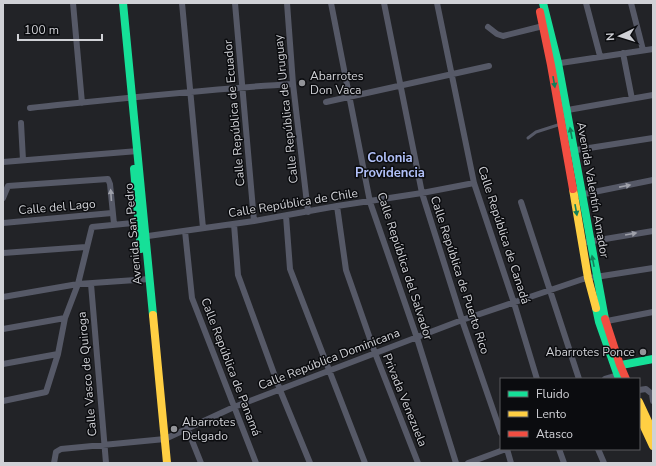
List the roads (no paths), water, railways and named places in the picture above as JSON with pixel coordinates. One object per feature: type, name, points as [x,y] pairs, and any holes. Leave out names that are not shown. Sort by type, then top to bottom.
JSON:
[{"type":"main road","name":"Avenida San Pedro","points":[[118,3],[135,151],[163,439],[167,463]]},
{"type":"main road","name":"Avenida San Pedro","points":[[123,3],[129,97]]},
{"type":"main road","name":"Avenida Valentín Amador","points":[[538,3],[542,26],[554,64]]},
{"type":"main road","name":"Avenida Valentín Amador","points":[[543,3],[592,278],[602,322],[621,377]]},
{"type":"main road","name":"Avenida Valentín Amador","points":[[563,111],[561,124],[570,151]]},
{"type":"main road","points":[[617,366],[653,359]]},
{"type":"main road","points":[[640,404],[653,432]]},
{"type":"main road","points":[[640,418],[653,446]]},
{"type":"main road","name":"Avenida San Pedro","points":[[162,463],[163,439]]},
{"type":"street","points":[[73,3],[82,103]]},
{"type":"street","points":[[182,3],[203,228]]},
{"type":"street","name":"Calle República de Ecuador","points":[[235,3],[254,221]]},
{"type":"street","name":"Calle República de Uruguay","points":[[287,3],[293,84],[308,212]]},
{"type":"street","name":"Calle República del Salvador","points":[[331,3],[370,202],[417,338],[456,463]]},
{"type":"street","name":"Calle República de Puerto Rico","points":[[384,3],[402,85],[422,193],[462,320],[500,430]]},
{"type":"street","name":"Calle República de Canadá","points":[[436,3],[474,182],[514,303],[537,378]]},
{"type":"street","points":[[586,3],[600,56]]},
{"type":"street","points":[[631,3],[643,50]]},
{"type":"street","points":[[488,27],[497,34],[503,36],[542,26]]},
{"type":"street","points":[[554,64],[653,48]]},
{"type":"street","points":[[623,53],[632,99]]},
{"type":"street","points":[[326,102],[490,66]]},
{"type":"street","points":[[30,108],[129,97],[293,84]]},
{"type":"street","points":[[563,111],[653,95]]},
{"type":"street","points":[[21,123],[23,160]]},
{"type":"street","points":[[570,151],[653,138]]},
{"type":"street","points":[[3,162],[135,151]]},
{"type":"street","points":[[3,198],[8,186],[108,179],[110,184],[114,224]]},
{"type":"street","points":[[578,195],[653,180]]},
{"type":"street","name":"Calle República de Chile","points":[[143,237],[286,216],[337,206],[422,193],[474,182]]},
{"type":"street","points":[[521,202],[579,378]]},
{"type":"street","name":"Privada Venezuela","points":[[337,206],[346,270],[375,353],[418,463]]},
{"type":"street","name":"Calle del Lago","points":[[3,222],[112,213]]},
{"type":"street","points":[[3,401],[46,392],[58,354],[65,318],[78,284],[92,227],[90,215]]},
{"type":"street","points":[[286,216],[290,269],[365,463]]},
{"type":"street","points":[[92,227],[141,222]]},
{"type":"street","points":[[234,224],[238,275],[280,390],[310,463]]},
{"type":"street","name":"Calle República de Panamá","points":[[185,231],[192,298],[256,463]]},
{"type":"street","points":[[585,242],[653,231]]},
{"type":"street","points":[[3,253],[86,247]]},
{"type":"street","name":"Calle República Dominicana","points":[[163,439],[234,407],[462,320],[592,278],[653,268]]},
{"type":"street","points":[[3,297],[78,284],[147,279]]},
{"type":"street","name":"Calle Vasco de Quiroga","points":[[90,284],[106,463]]},
{"type":"street","points":[[602,322],[653,312]]},
{"type":"street","points":[[3,329],[65,318]]},
{"type":"street","points":[[3,364],[58,354]]},
{"type":"street","points":[[640,390],[646,389],[652,394],[653,401]]},
{"type":"street","points":[[187,428],[201,463]]},
{"type":"street","points":[[54,463],[56,452],[61,449],[163,439]]},
{"type":"street","points":[[468,463],[503,450]]},
{"type":"street","points":[[506,450],[511,463]]},
{"type":"street","points":[[559,450],[564,463]]},
{"type":"street","points":[[598,450],[604,463]]},
{"type":"lane","points":[[528,138],[536,132],[561,124]]},
{"type":"place","name":"Abarrotes Don Vaca","points":[[302,83]]},
{"type":"place","name":"Abarrotes Ponce","points":[[643,352]]},
{"type":"place","name":"Abarrotes Delgado","points":[[174,429]]},
{"type":"district","name":"Colonia Providencia","points":[[390,164]]}]
